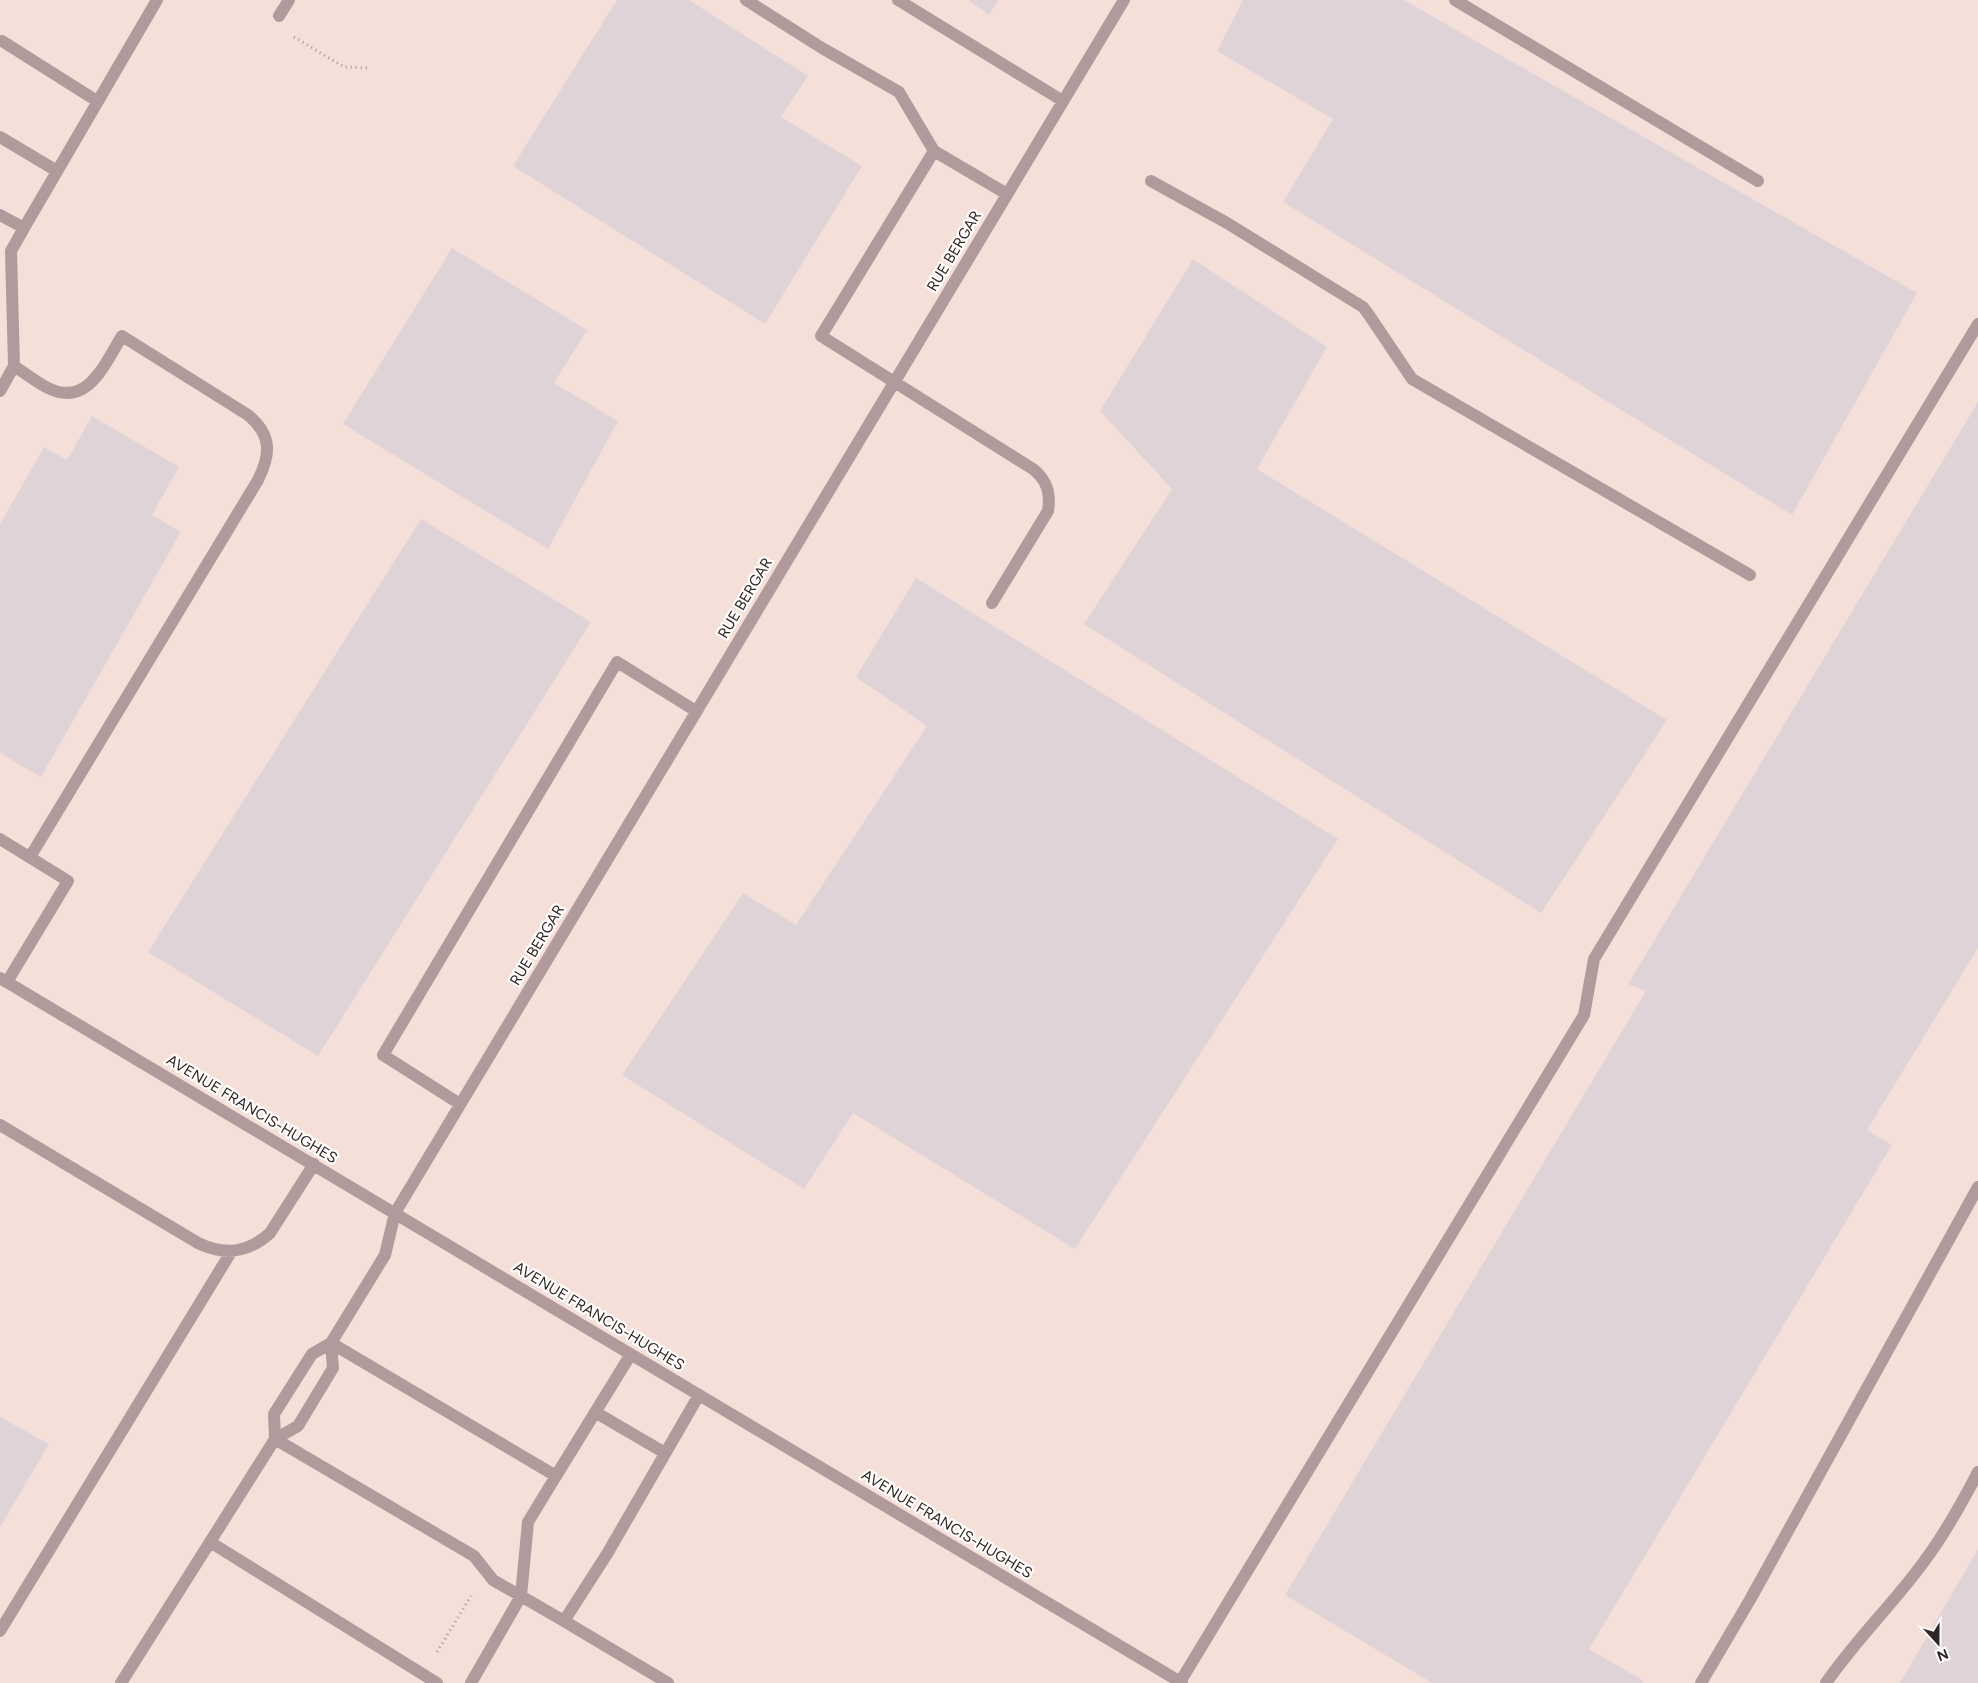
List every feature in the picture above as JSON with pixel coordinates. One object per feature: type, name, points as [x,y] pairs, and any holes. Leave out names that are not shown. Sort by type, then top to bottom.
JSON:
[{"type":"street","points":[[0,391],[14,366],[11,251],[157,0]]},
{"type":"street","points":[[279,16],[288,0]]},
{"type":"street","points":[[746,0],[822,48],[899,92],[934,151],[1007,194]]},
{"type":"street","points":[[898,0],[1063,101]]},
{"type":"street","name":"RUE BERGAR","points":[[331,1343],[385,1255],[395,1213],[1124,0]]},
{"type":"street","points":[[1455,0],[1758,181]]},
{"type":"street","points":[[2,42],[97,101]]},
{"type":"street","points":[[0,137],[57,171]]},
{"type":"street","points":[[934,151],[821,336],[1033,468],[1044,480],[1049,495],[1048,511],[992,603]]},
{"type":"street","points":[[1152,181],[1227,223],[1362,307],[1369,314],[1412,379],[1750,575]]},
{"type":"street","points":[[0,215],[24,228]]},
{"type":"street","points":[[1181,1682],[1584,1015],[1594,959],[1978,324]]},
{"type":"street","points":[[14,366],[54,390],[70,393],[78,391],[92,382],[122,336],[248,415],[261,429],[268,446],[265,465],[258,480],[30,857]]},
{"type":"street","points":[[460,1104],[383,1055],[617,662],[696,711]]},
{"type":"street","points":[[0,839],[68,880],[3,980]]},
{"type":"street","name":"AVENUE FRANCIS-HUGHES","points":[[3,980],[1181,1682]]},
{"type":"street","points":[[0,1125],[198,1243],[219,1251],[231,1252],[252,1246],[270,1233],[314,1164]]},
{"type":"street","points":[[1701,1683],[1751,1598],[1978,1187]]},
{"type":"street","points":[[0,1631],[231,1252]]},
{"type":"street","points":[[274,1439],[274,1414],[312,1354],[331,1343]]},
{"type":"street","points":[[121,1683],[274,1439],[298,1426],[333,1368],[331,1343]]},
{"type":"street","points":[[331,1343],[556,1476]]},
{"type":"street","points":[[471,1683],[521,1596],[528,1522],[630,1354]]},
{"type":"street","points":[[564,1621],[607,1554],[699,1395]]},
{"type":"street","points":[[595,1412],[665,1453]]},
{"type":"street","points":[[274,1439],[474,1556],[493,1580],[668,1683]]},
{"type":"street","points":[[1826,1683],[1858,1641],[1920,1567],[1957,1512],[1978,1472]]},
{"type":"street","points":[[210,1542],[436,1683]]},
{"type":"path","points":[[279,16],[294,37],[344,67],[369,68]]},
{"type":"path","points":[[423,1675],[486,1571]]},
{"type":"shaded area","points":[[0,0],[1978,0],[1978,1683],[0,1683]]},
{"type":"building","points":[[617,0],[689,0],[808,76],[781,117],[862,166],[765,324],[513,166]]},
{"type":"building","points":[[968,0],[998,0],[989,15]]},
{"type":"building","points":[[1243,0],[1404,0],[1917,293],[1792,515],[1283,202],[1333,119],[1217,51]]},
{"type":"building","points":[[452,248],[587,330],[554,383],[618,421],[548,549],[343,424]]},
{"type":"building","points":[[1193,259],[1327,347],[1257,469],[1667,720],[1541,913],[1084,624],[1172,489],[1100,411]]},
{"type":"building","points":[[1978,402],[1978,948],[1867,1130],[1892,1145],[1589,1649],[1644,1681],[1642,1683],[1432,1683],[1285,1595],[1646,991],[1628,984]]},
{"type":"building","points":[[92,416],[179,467],[152,515],[181,532],[41,777],[0,753],[0,524],[44,447],[67,460]]},
{"type":"building","points":[[421,519],[591,622],[318,1056],[148,952]]},
{"type":"building","points":[[916,578],[1338,839],[1075,1249],[853,1113],[804,1189],[622,1075],[743,893],[796,925],[927,726],[856,677]]},
{"type":"building","points":[[0,1417],[49,1444],[0,1527]]},
{"type":"building","points":[[1978,1549],[1978,1683],[1900,1683]]}]
